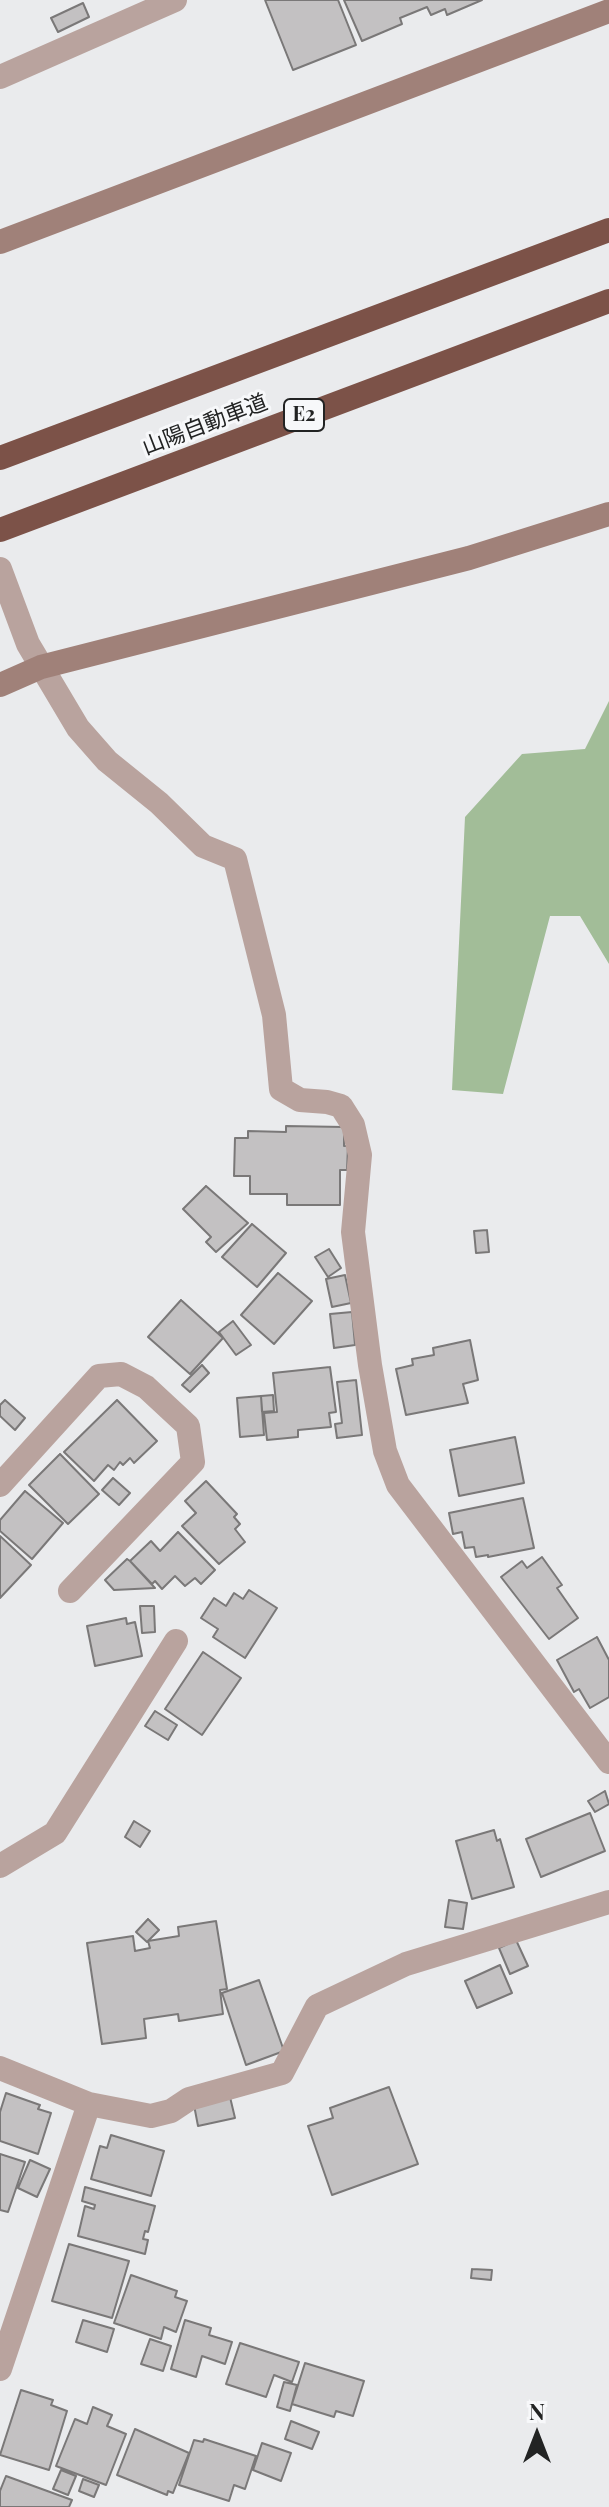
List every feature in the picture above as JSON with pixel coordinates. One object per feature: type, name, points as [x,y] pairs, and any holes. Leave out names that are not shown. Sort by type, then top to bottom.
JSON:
[{"type":"highway","name":"山陽自動車道","points":[[0,458],[609,230]]},
{"type":"highway","name":"山陽自動車道","points":[[0,530],[609,301]]},
{"type":"street","points":[[0,77],[175,0]]},
{"type":"street","points":[[0,242],[609,11]]},
{"type":"street","points":[[0,685],[41,667],[469,558],[609,514]]},
{"type":"street","points":[[0,569],[28,644],[78,728],[107,761],[159,803],[203,846],[235,859],[274,1015],[281,1089],[300,1100],[341,1106],[353,1125],[360,1155],[354,1247],[385,1451],[398,1485],[609,1762]]},
{"type":"street","points":[[0,1485],[99,1376],[121,1374],[146,1387],[188,1426],[193,1462],[70,1591]]},
{"type":"street","points":[[0,1866],[55,1833],[176,1641]]},
{"type":"street","points":[[0,2068],[89,2104],[151,2116],[171,2111],[189,2099],[282,2073],[317,2006],[406,1964],[609,1902]]},
{"type":"street","points":[[0,2369],[89,2104]]},
{"type":"green space","points":[[609,701],[609,964],[580,916],[550,916],[503,1094],[452,1090],[465,817],[522,754],[585,749]]},
{"type":"building","points":[[265,0],[338,0],[356,45],[293,70]]},
{"type":"building","points":[[344,0],[482,0],[447,15],[445,9],[431,15],[427,7],[400,18],[402,24],[362,41]]},
{"type":"building","points":[[83,3],[89,17],[58,32],[51,18]]},
{"type":"building","points":[[286,1126],[344,1127],[344,1146],[348,1146],[347,1170],[340,1170],[340,1205],[287,1205],[287,1194],[250,1194],[250,1176],[234,1176],[235,1138],[248,1138],[248,1131],[286,1132]]},
{"type":"building","points":[[206,1186],[248,1223],[216,1252],[206,1242],[211,1237],[183,1209]]},
{"type":"building","points":[[252,1224],[286,1253],[257,1287],[222,1257]]},
{"type":"building","points":[[487,1230],[489,1252],[476,1253],[474,1231]]},
{"type":"building","points":[[329,1249],[341,1268],[328,1277],[315,1257]]},
{"type":"building","points":[[278,1273],[312,1301],[274,1344],[241,1315]]},
{"type":"building","points":[[345,1275],[351,1303],[332,1307],[326,1279]]},
{"type":"building","points":[[181,1300],[223,1338],[190,1374],[148,1337]]},
{"type":"building","points":[[352,1312],[355,1345],[334,1348],[330,1314]]},
{"type":"building","points":[[233,1321],[251,1345],[236,1355],[219,1332]]},
{"type":"building","points":[[470,1340],[478,1380],[463,1384],[468,1403],[406,1415],[396,1369],[413,1365],[412,1359],[434,1355],[433,1348]]},
{"type":"building","points":[[202,1365],[209,1373],[190,1392],[182,1385]]},
{"type":"building","points":[[330,1367],[336,1412],[329,1413],[331,1427],[298,1430],[298,1437],[267,1440],[264,1413],[277,1412],[273,1373]]},
{"type":"building","points":[[356,1380],[362,1435],[337,1438],[335,1424],[342,1423],[337,1382]]},
{"type":"building","points":[[273,1395],[274,1411],[262,1412],[261,1396]]},
{"type":"building","points":[[261,1396],[264,1435],[240,1437],[237,1398]]},
{"type":"building","points":[[5,1400],[25,1418],[15,1430],[0,1416],[0,1405]]},
{"type":"building","points":[[117,1400],[157,1441],[134,1463],[130,1458],[123,1465],[120,1462],[114,1470],[108,1465],[94,1481],[64,1452]]},
{"type":"building","points":[[515,1437],[524,1483],[459,1496],[450,1450]]},
{"type":"building","points":[[60,1454],[99,1494],[68,1524],[29,1485]]},
{"type":"building","points":[[113,1478],[130,1493],[119,1505],[102,1490]]},
{"type":"building","points":[[206,1481],[237,1514],[234,1517],[240,1524],[235,1529],[245,1542],[219,1564],[182,1526],[196,1513],[185,1501]]},
{"type":"building","points":[[25,1491],[63,1523],[32,1559],[0,1531],[0,1520]]},
{"type":"building","points":[[523,1498],[534,1548],[476,1557],[474,1547],[465,1548],[462,1532],[453,1534],[449,1513]]},
{"type":"building","points":[[178,1532],[215,1570],[201,1584],[195,1578],[185,1586],[175,1576],[162,1589],[155,1581],[152,1584],[130,1561],[151,1541],[160,1551]]},
{"type":"building","points":[[0,1536],[31,1565],[0,1598]]},
{"type":"building","points":[[542,1557],[562,1585],[557,1588],[578,1618],[549,1639],[501,1577],[522,1561],[527,1568]]},
{"type":"building","points":[[127,1559],[155,1588],[114,1590],[105,1580]]},
{"type":"building","points":[[249,1590],[277,1608],[245,1658],[213,1637],[218,1629],[201,1618],[214,1598],[226,1606],[234,1593],[243,1599]]},
{"type":"building","points":[[140,1606],[154,1606],[155,1632],[142,1633]]},
{"type":"building","points":[[126,1618],[127,1624],[135,1622],[142,1656],[95,1666],[87,1626]]},
{"type":"building","points":[[597,1637],[609,1660],[609,1697],[590,1708],[579,1689],[574,1692],[557,1660]]},
{"type":"building","points":[[203,1652],[241,1678],[202,1735],[165,1709]]},
{"type":"building","points":[[155,1711],[177,1725],[168,1740],[145,1726]]},
{"type":"building","points":[[605,1791],[609,1804],[595,1812],[588,1801]]},
{"type":"building","points":[[590,1813],[605,1851],[541,1877],[526,1839]]},
{"type":"building","points":[[134,1821],[150,1831],[140,1847],[125,1837]]},
{"type":"building","points":[[494,1830],[497,1841],[500,1839],[514,1887],[472,1899],[456,1841]]},
{"type":"building","points":[[449,1900],[467,1903],[463,1929],[445,1927]]},
{"type":"building","points":[[148,1919],[159,1930],[147,1942],[136,1932]]},
{"type":"building","points":[[216,1921],[227,1989],[220,1990],[223,2014],[179,2021],[178,2014],[144,2019],[146,2038],[102,2044],[87,1943],[133,1936],[135,1951],[150,1948],[148,1941],[179,1936],[178,1927]]},
{"type":"building","points":[[516,1940],[528,1966],[510,1974],[499,1948]]},
{"type":"building","points":[[500,1965],[512,1993],[477,2008],[465,1981]]},
{"type":"building","points":[[259,1980],[284,2051],[246,2065],[222,1993]]},
{"type":"building","points":[[389,2087],[418,2164],[332,2195],[308,2126],[333,2118],[330,2108]]},
{"type":"building","points":[[6,2093],[40,2105],[38,2109],[51,2113],[38,2154],[0,2141],[0,2112]]},
{"type":"building","points":[[230,2097],[235,2118],[198,2126],[194,2105]]},
{"type":"building","points":[[111,2135],[164,2151],[151,2196],[91,2179],[100,2146],[107,2148]]},
{"type":"building","points":[[0,2154],[25,2162],[8,2212],[0,2210]]},
{"type":"building","points":[[30,2160],[50,2169],[37,2197],[18,2188]]},
{"type":"building","points":[[85,2187],[155,2206],[143,2239],[148,2240],[145,2254],[78,2236],[85,2206],[94,2209],[95,2205],[82,2201]]},
{"type":"building","points":[[69,2244],[129,2261],[112,2318],[52,2301]]},
{"type":"building","points":[[472,2269],[492,2270],[491,2280],[471,2278]]},
{"type":"building","points":[[131,2275],[177,2291],[175,2297],[187,2301],[176,2332],[164,2327],[161,2339],[114,2323]]},
{"type":"building","points":[[83,2320],[114,2329],[107,2352],[76,2342]]},
{"type":"building","points":[[185,2320],[211,2328],[209,2335],[232,2342],[225,2364],[202,2356],[196,2377],[171,2369]]},
{"type":"building","points":[[150,2339],[171,2346],[163,2371],[141,2364]]},
{"type":"building","points":[[240,2343],[299,2362],[292,2382],[274,2375],[266,2397],[226,2384]]},
{"type":"building","points":[[305,2363],[364,2381],[353,2416],[336,2411],[334,2417],[292,2404]]},
{"type":"building","points":[[284,2382],[297,2385],[290,2411],[277,2407]]},
{"type":"building","points":[[21,2390],[53,2400],[51,2405],[67,2411],[49,2470],[0,2455]]},
{"type":"building","points":[[93,2407],[112,2415],[107,2426],[126,2434],[106,2485],[56,2466],[75,2419],[87,2424]]},
{"type":"building","points":[[291,2421],[319,2432],[312,2449],[285,2439]]},
{"type":"building","points":[[135,2429],[189,2453],[173,2493],[168,2491],[167,2495],[117,2475]]},
{"type":"building","points":[[204,2439],[256,2456],[245,2489],[234,2485],[229,2501],[179,2485],[194,2440],[203,2442]]},
{"type":"building","points":[[262,2443],[291,2453],[281,2481],[253,2470]]},
{"type":"building","points":[[61,2470],[76,2476],[68,2495],[53,2489]]},
{"type":"building","points":[[6,2476],[72,2500],[69,2507],[0,2507],[0,2491]]},
{"type":"building","points":[[83,2479],[99,2485],[94,2497],[79,2491]]}]
